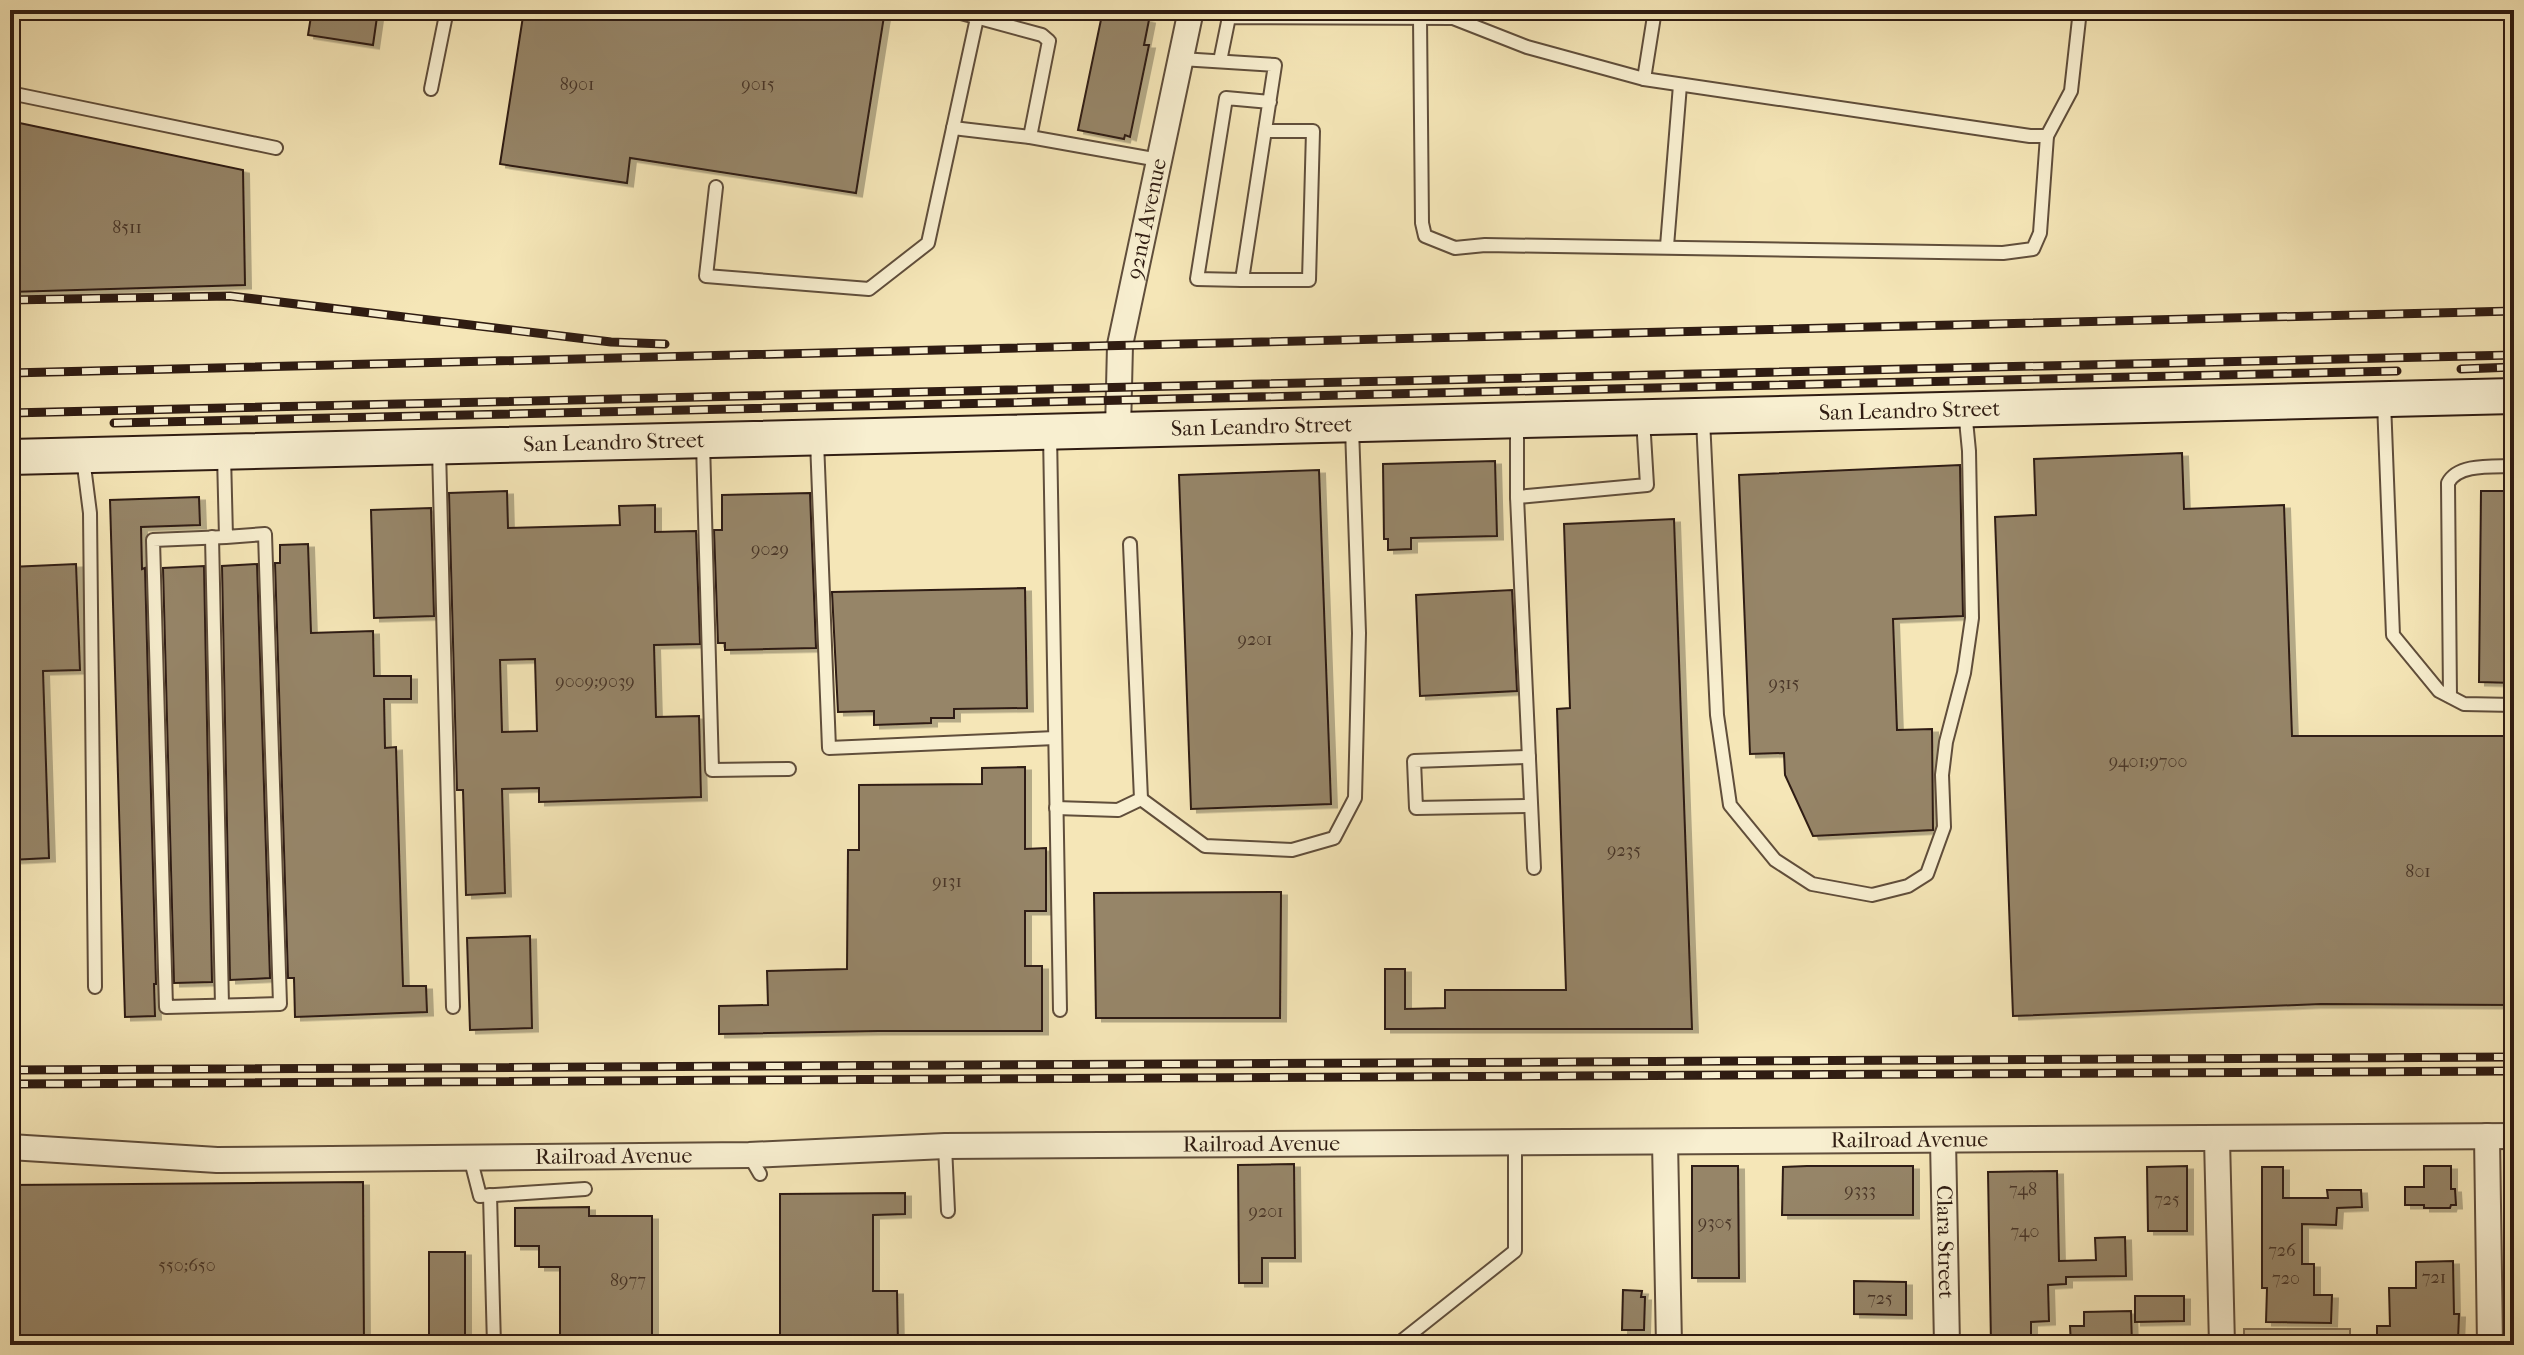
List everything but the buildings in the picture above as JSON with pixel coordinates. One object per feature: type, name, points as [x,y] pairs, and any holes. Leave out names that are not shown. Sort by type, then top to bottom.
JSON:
[{"type":"main road","name":"San Leandro Street","points":[[10,457],[2514,396]]},
{"type":"street","name":"92nd Avenue","points":[[1118,430],[1120,345],[1191,10]]},
{"type":"street","points":[[2487,1136],[2490,1345]]},
{"type":"street","name":"Railroad Avenue","points":[[10,1147],[217,1160],[470,1157],[755,1164],[945,1146],[2514,1136]]},
{"type":"street","points":[[2217,1139],[2222,1345]]},
{"type":"street","name":"Clara Street","points":[[1943,1140],[1947,1345]]},
{"type":"street","points":[[1665,1142],[1669,1345]]},
{"type":"lane","points":[[431,89],[447,10]]},
{"type":"lane","points":[[950,10],[1042,35],[1049,41],[1030,137]]},
{"type":"lane","points":[[1644,79],[1655,10]]},
{"type":"lane","points":[[1420,18],[1422,223],[1425,236],[1455,248],[1485,245],[1667,246],[2003,253],[2033,249],[2040,233],[2047,136],[2071,91],[2080,10]]},
{"type":"lane","points":[[1220,61],[1229,17],[1453,18],[1527,47],[1644,79],[2047,136]]},
{"type":"lane","points":[[716,187],[706,276],[869,289],[928,243],[977,18]]},
{"type":"lane","points":[[1181,59],[1275,65],[1242,280]]},
{"type":"lane","points":[[1667,246],[1680,85]]},
{"type":"lane","points":[[10,93],[276,148]]},
{"type":"lane","points":[[1265,131],[1313,131],[1309,280],[1197,279],[1226,98],[1270,102]]},
{"type":"lane","points":[[953,128],[1030,137],[1159,160]]},
{"type":"lane","points":[[2384,399],[2393,635],[2439,691],[2464,704],[2514,705]]},
{"type":"lane","points":[[1703,416],[1717,715],[1730,805],[1775,860],[1812,884],[1872,895],[1908,886],[1927,874],[1944,827],[1942,775],[1946,742],[1964,673],[1972,618],[1969,451],[1965,409]]},
{"type":"lane","points":[[1517,497],[1647,485],[1643,417]]},
{"type":"lane","points":[[1517,421],[1517,497],[1534,868]]},
{"type":"lane","points":[[1141,799],[1205,846],[1292,850],[1334,838],[1355,798],[1359,633],[1352,425]]},
{"type":"lane","points":[[1050,431],[1060,1010]]},
{"type":"lane","points":[[817,437],[829,748],[1055,738]]},
{"type":"lane","points":[[703,440],[712,770],[789,769]]},
{"type":"lane","points":[[438,446],[453,1007]]},
{"type":"lane","points":[[224,451],[226,537]]},
{"type":"lane","points":[[83,455],[90,513],[95,987]]},
{"type":"lane","points":[[2450,696],[2448,483],[2459,472],[2474,468],[2514,466]]},
{"type":"lane","points":[[265,534],[280,1004],[166,1007],[153,540],[212,537],[265,534]]},
{"type":"lane","points":[[212,537],[222,1005]]},
{"type":"lane","points":[[1130,544],[1141,799]]},
{"type":"lane","points":[[1529,757],[1414,761],[1416,808],[1530,806]]},
{"type":"lane","points":[[1056,808],[1118,810],[1141,799]]},
{"type":"lane","points":[[1403,1340],[1515,1251],[1515,1144]]},
{"type":"lane","points":[[945,1146],[948,1211]]},
{"type":"lane","points":[[470,1157],[480,1196],[585,1189]]},
{"type":"lane","points":[[490,1195],[494,1345]]},
{"type":"shaded area","points":[[2244,1329],[2350,1329],[2350,1345],[2244,1345]]},
{"type":"railway","points":[[10,300],[230,296],[611,342],[665,344]]},
{"type":"railway","points":[[10,373],[2514,311]]},
{"type":"railway","points":[[10,413],[2514,355]]},
{"type":"railway","points":[[2461,369],[2514,367]]},
{"type":"railway","points":[[114,423],[2397,371]]},
{"type":"railway","points":[[10,1070],[2514,1057]]},
{"type":"railway","points":[[10,1084],[2514,1071]]}]
